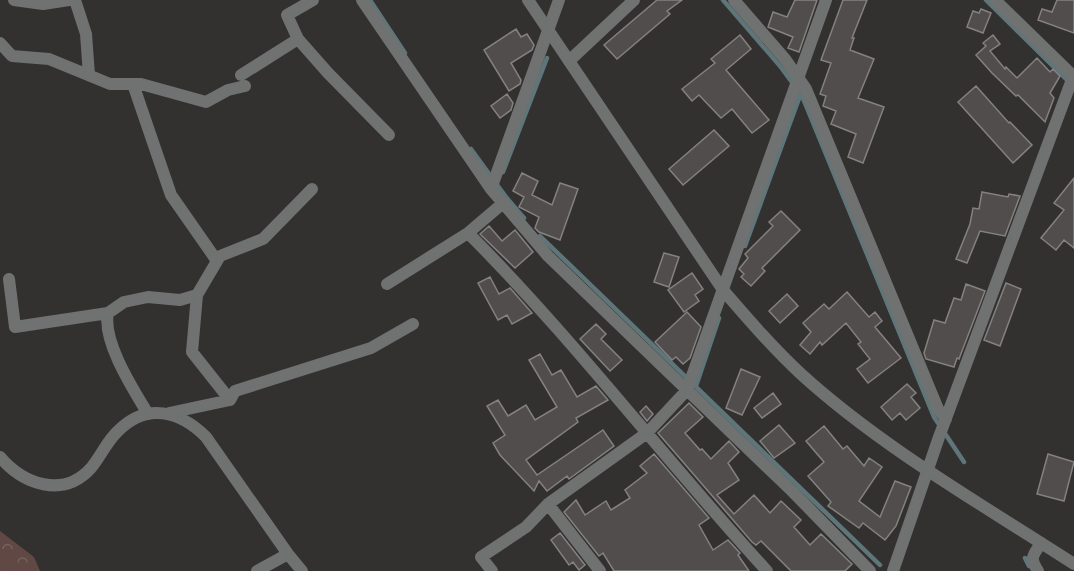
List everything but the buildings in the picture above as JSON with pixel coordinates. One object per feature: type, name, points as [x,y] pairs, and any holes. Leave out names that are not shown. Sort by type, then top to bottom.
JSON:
[{"type":"street","points":[[14,0],[43,4],[69,0]]},
{"type":"street","points":[[75,0],[86,34],[89,75]]},
{"type":"street","points":[[313,0],[287,15],[298,39],[389,135]]},
{"type":"street","points":[[362,0],[493,183],[502,204],[548,256],[690,384],[870,571]]},
{"type":"street","points":[[528,0],[723,290],[759,332],[802,375],[865,426],[1074,564]]},
{"type":"street","points":[[493,183],[559,0]]},
{"type":"street","points":[[569,61],[634,0]]},
{"type":"street","points":[[734,0],[796,82],[806,88],[938,409],[945,421]]},
{"type":"street","points":[[492,571],[481,557],[526,527],[548,504],[646,433],[690,384],[826,0]]},
{"type":"street","points":[[893,571],[939,437],[1072,78],[995,0]]},
{"type":"street","points":[[0,43],[12,56],[49,59],[110,84],[141,84],[206,102],[243,80],[298,39]]},
{"type":"street","points":[[133,84],[171,195],[217,261]]},
{"type":"street","points":[[230,400],[192,352],[197,295],[220,256],[263,239],[312,189]]},
{"type":"street","points":[[387,284],[468,233],[502,204]]},
{"type":"street","points":[[468,233],[497,262],[766,571]]},
{"type":"street","points":[[9,279],[15,327],[108,313],[124,302],[148,297],[180,300],[197,295]]},
{"type":"street","points":[[108,313],[106,323],[122,369],[148,414]]},
{"type":"street","points":[[0,457],[16,473],[37,484],[66,483],[80,478],[91,468],[116,432],[129,421],[148,414],[167,414],[230,400],[235,391],[371,348],[413,324]]},
{"type":"street","points":[[167,414],[183,418],[206,437],[302,571]]},
{"type":"street","points":[[548,504],[600,571]]},
{"type":"street","points":[[1038,571],[1032,557],[1041,543]]},
{"type":"street","points":[[257,571],[288,554]]},
{"type":"green space","points":[[0,531],[34,557],[40,571],[0,571]]},
{"type":"waterway","points":[[370,0],[405,53]]},
{"type":"waterway","points":[[723,0],[780,66],[802,96],[934,417],[964,462]]},
{"type":"waterway","points":[[986,0],[1068,81]]},
{"type":"waterway","points":[[503,172],[547,58]]},
{"type":"waterway","points":[[745,246],[801,93]]},
{"type":"waterway","points":[[471,149],[524,218]]},
{"type":"waterway","points":[[540,236],[880,565]]},
{"type":"waterway","points":[[696,386],[719,318]]},
{"type":"waterway","points":[[1025,558],[1029,566]]}]
